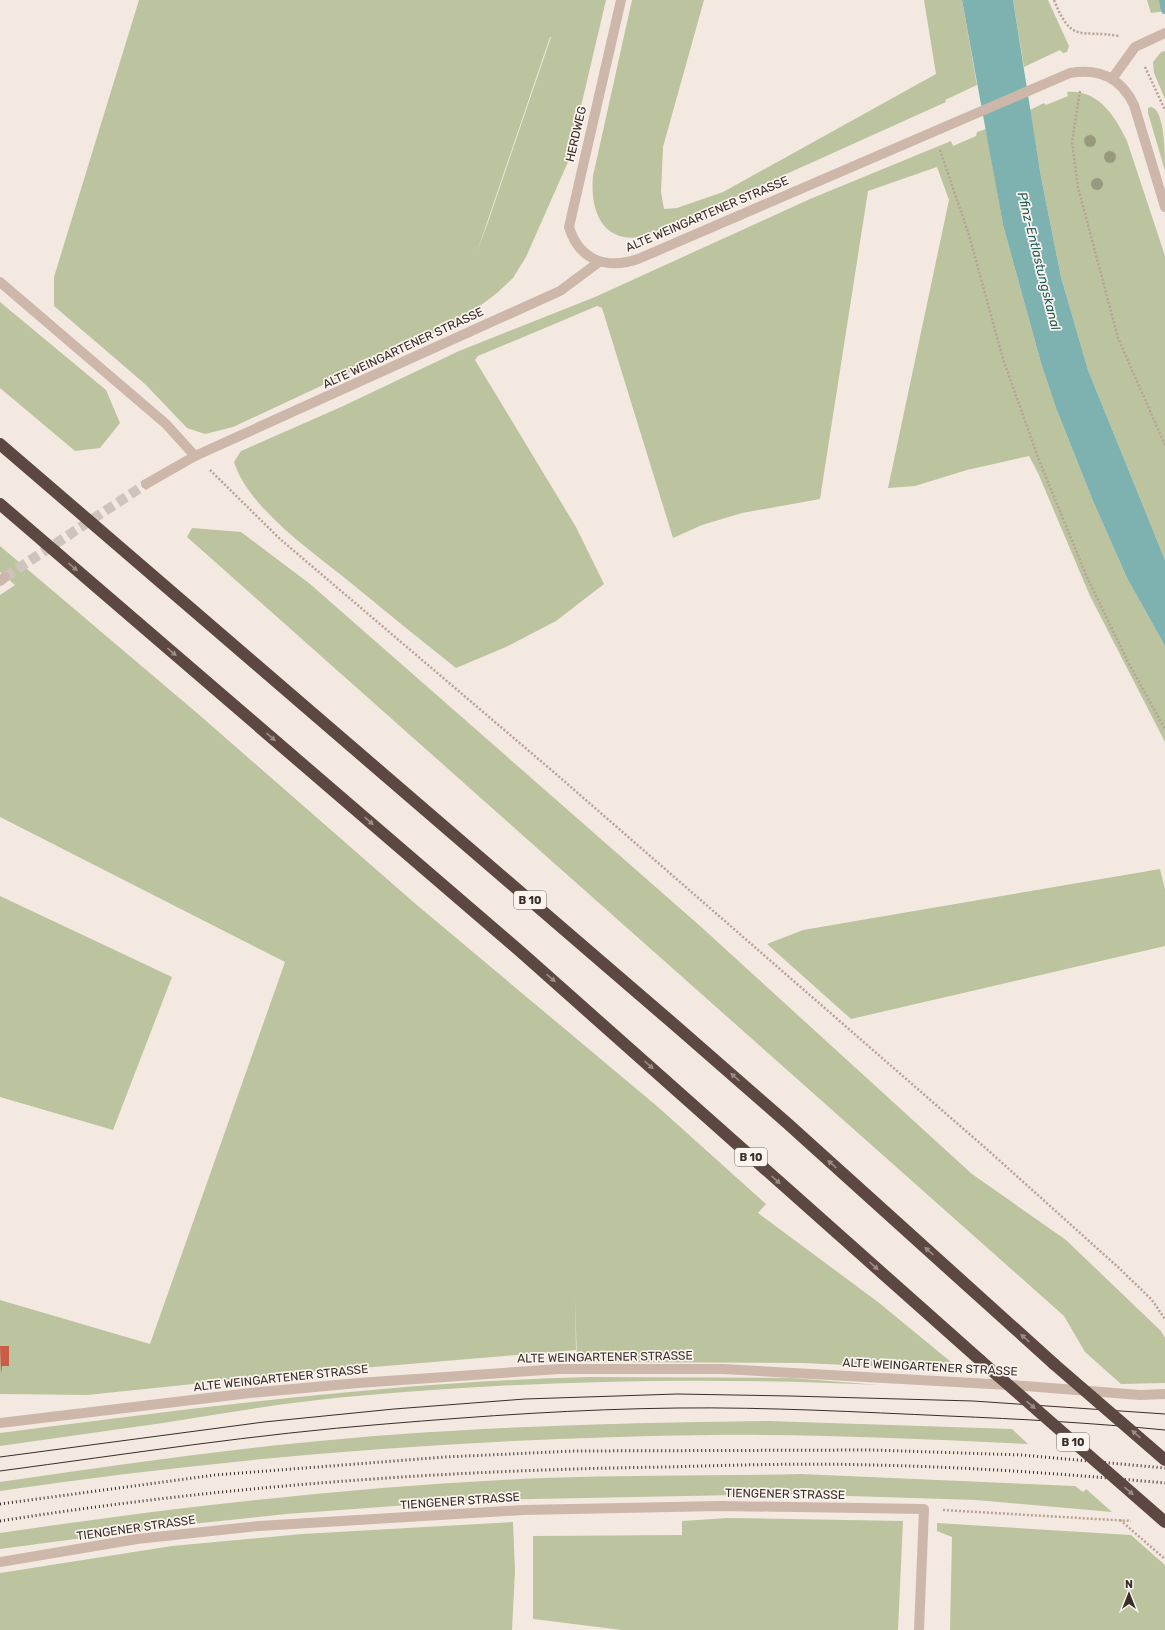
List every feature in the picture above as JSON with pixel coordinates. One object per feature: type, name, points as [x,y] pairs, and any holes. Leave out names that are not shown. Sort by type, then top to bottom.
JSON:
[{"type":"highway","name":"B 10","points":[[0,444],[793,1128],[1054,1364],[1165,1460]]},
{"type":"highway","name":"B 10","points":[[0,504],[598,1019],[981,1361],[1165,1522]]},
{"type":"highway","points":[[0,512],[44,542]]},
{"type":"street","name":"HERDWEG","points":[[599,262],[580,248],[573,239],[569,227],[620,0]]},
{"type":"street","points":[[1165,33],[1135,47],[1112,79],[1129,94],[1134,105],[1165,207]]},
{"type":"street","name":"ALTE WEINGARTENER STRASSE","points":[[146,484],[195,456],[560,291],[599,262],[613,264],[626,263],[638,259],[1070,73],[1083,71],[1103,74],[1112,79]]},
{"type":"street","points":[[0,282],[166,424],[195,456]]},
{"type":"street","name":"ALTE WEINGARTENER STRASSE","points":[[0,1423],[266,1392],[560,1369],[731,1370],[1025,1386],[1140,1395],[1165,1394]]},
{"type":"street","name":"TIENGENER STRASSE","points":[[0,1562],[137,1539],[258,1526],[523,1510],[720,1506],[924,1509]]},
{"type":"street","points":[[919,1630],[924,1509]]},
{"type":"path","points":[[1054,0],[1066,26],[1075,32],[1125,37],[1135,47],[1165,110]]},
{"type":"path","points":[[1083,71],[1072,142],[1078,188],[1118,338],[1165,445]]},
{"type":"path","points":[[934,131],[969,235],[1003,359],[1039,460],[1086,575],[1129,664],[1165,729]]},
{"type":"path","points":[[195,456],[280,539],[556,774],[990,1152],[1124,1273],[1152,1300],[1165,1319]]},
{"type":"path","points":[[924,1509],[1135,1521]]},
{"type":"path","points":[[1119,1520],[1165,1559]]},
{"type":"green space","points":[[139,0],[606,0],[568,162],[526,257],[513,278],[497,293],[460,321],[233,427],[205,434],[187,428],[145,384],[54,306],[54,277]],"holes":[[[551,37],[488,222],[477,252]]]},
{"type":"green space","points":[[632,0],[704,0],[663,147],[661,192],[664,209],[677,208],[723,192],[936,74],[924,0],[962,0],[977,85],[945,100],[946,102],[658,232],[641,237],[627,237],[615,234],[606,228],[599,218],[593,192],[593,176]]},
{"type":"green space","points":[[1013,0],[1048,0],[1069,46],[1067,52],[1063,53],[1060,50],[1024,67]]},
{"type":"green space","points":[[1147,0],[1165,0],[1165,11],[1151,13]]},
{"type":"green space","points":[[1165,51],[1165,99],[1154,73],[1153,62],[1161,52]]},
{"type":"green space","points":[[1067,92],[1078,92],[1088,95],[1104,106],[1117,122],[1127,141],[1165,256],[1165,560],[1088,370],[1061,277],[1041,177],[1030,110],[1044,103],[1046,105],[1068,96]]},
{"type":"green space","points":[[1151,107],[1156,110],[1162,124],[1165,171],[1148,113],[1148,108]]},
{"type":"green space","points":[[986,129],[1003,225],[1041,363],[1056,408],[1093,501],[1127,578],[1165,646],[1165,742],[1090,596],[1038,473],[1029,456],[967,470],[915,486],[888,488],[949,200],[937,167],[868,191],[820,499],[742,513],[702,525],[673,538],[602,308],[597,306],[478,356],[475,360],[576,527],[604,584],[556,621],[506,647],[456,668],[284,528],[253,496],[242,479],[234,462],[241,451],[341,407],[459,351],[595,297],[810,199],[951,141],[953,146],[976,136],[977,132]]},
{"type":"green space","points":[[0,302],[106,390],[120,423],[100,448],[75,451],[0,388]]},
{"type":"green space","points":[[192,528],[241,532],[310,584],[699,925],[972,1174],[1066,1240],[1161,1331],[1165,1338],[1165,1383],[1121,1384],[1085,1352],[1064,1316],[187,537]]},
{"type":"green space","points":[[0,546],[197,713],[418,906],[658,1107],[766,1204],[758,1213],[878,1302],[951,1362],[953,1370],[803,1363],[577,1362],[575,1297],[576,1350],[279,1375],[87,1395],[0,1394],[0,1300],[150,1344],[285,962],[0,817],[0,595],[15,585],[0,572]]},
{"type":"green space","points":[[1160,869],[1165,889],[1165,946],[851,1019],[767,944],[803,930]]},
{"type":"green space","points":[[0,896],[172,977],[113,1130],[0,1097]]},
{"type":"green space","points":[[589,1377],[791,1378],[880,1385],[752,1381],[624,1381],[433,1390],[343,1397],[291,1403],[0,1446],[0,1433],[147,1414],[368,1390],[441,1384]]},
{"type":"green space","points":[[769,1421],[1012,1429],[1028,1444],[791,1435],[712,1435],[533,1440],[355,1451],[266,1459],[177,1468],[0,1491],[0,1482],[108,1466],[349,1438],[529,1427]]},
{"type":"green space","points":[[801,1474],[1075,1486],[1083,1492],[1086,1489],[1112,1512],[976,1500],[786,1494],[477,1500],[286,1514],[173,1526],[0,1549],[0,1533],[135,1514],[271,1498],[406,1486],[542,1478]]},
{"type":"green space","points":[[728,1518],[903,1521],[898,1630],[622,1630],[533,1619],[533,1536],[682,1535],[682,1521]]},
{"type":"green space","points":[[513,1522],[515,1571],[512,1630],[0,1630],[0,1573],[172,1546],[302,1534]]},
{"type":"green space","points":[[937,1523],[1131,1535],[1165,1565],[1165,1630],[950,1630],[952,1537],[937,1531]]},
{"type":"water","name":"Pfinz-Entlastungskanal","points":[[962,0],[1013,0],[1041,177],[1061,277],[1088,370],[1165,560],[1165,646],[1127,578],[1093,501],[1056,408],[1041,363],[1003,225]]},
{"type":"building","points":[[0,1346],[9,1346],[9,1366],[2,1366],[1,1374]]},
{"type":"waterway","points":[[1163,0],[1165,10]]},
{"type":"tunnel","points":[[5,577],[146,484]]},
{"type":"tram line","points":[[0,1457],[264,1422],[394,1409],[525,1399],[677,1394],[790,1396],[973,1401],[1165,1414]]},
{"type":"tram line","points":[[0,1471],[288,1433],[421,1421],[568,1411],[712,1408],[813,1410],[1030,1420],[1165,1430]]},
{"type":"railway","points":[[0,1504],[215,1475],[445,1457],[574,1451],[872,1450],[1022,1455],[1165,1468]]},
{"type":"railway","points":[[0,1521],[166,1498],[249,1489],[416,1476],[583,1469],[770,1464],[872,1465],[1018,1471],[1165,1483]]}]
